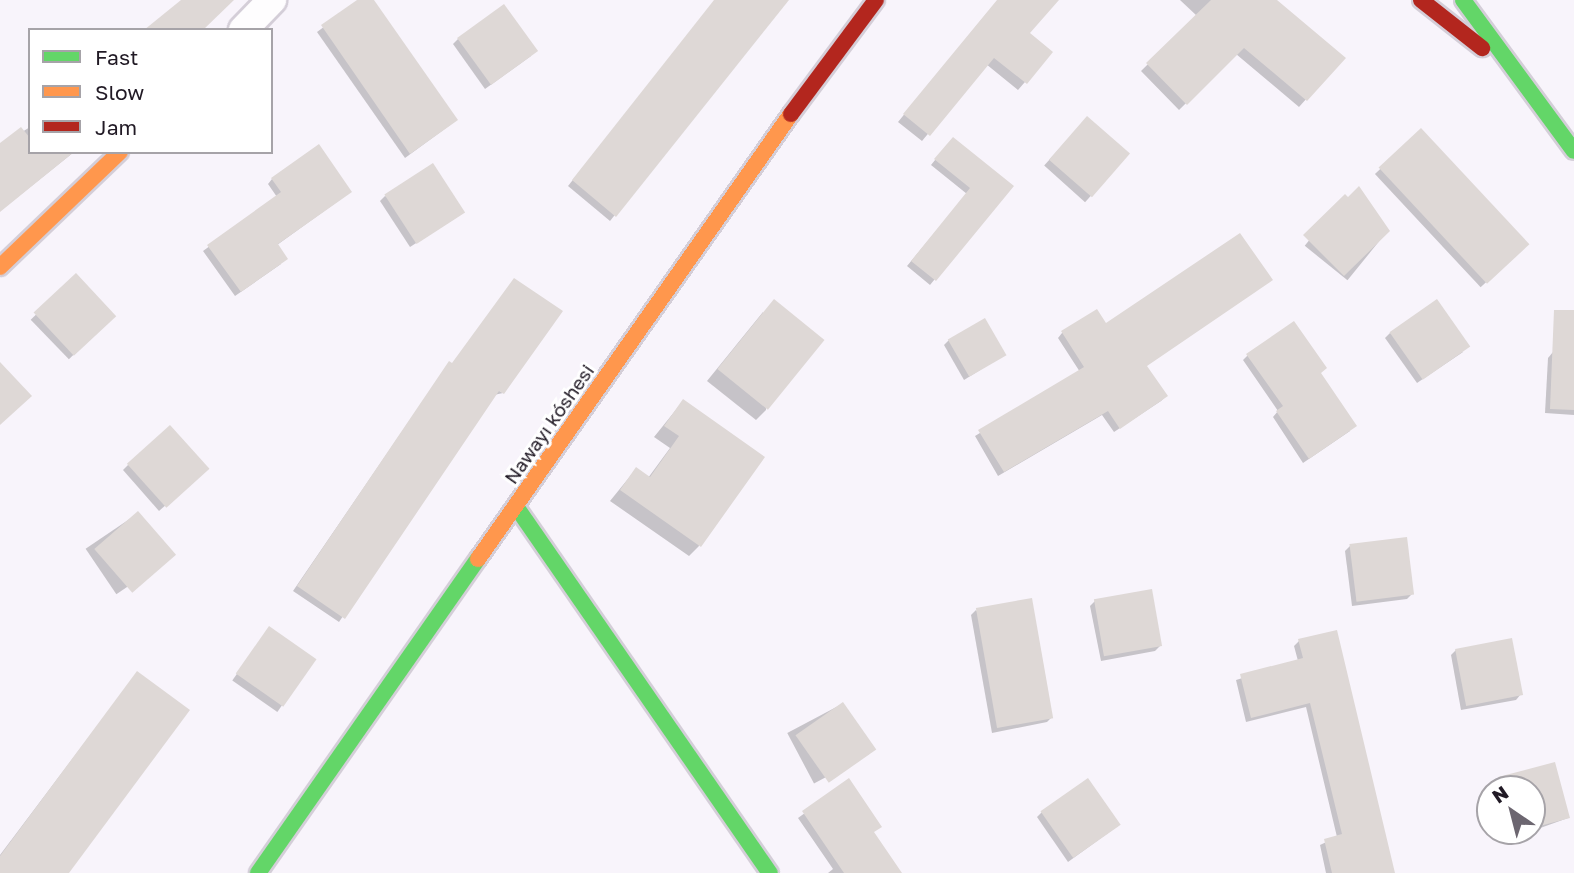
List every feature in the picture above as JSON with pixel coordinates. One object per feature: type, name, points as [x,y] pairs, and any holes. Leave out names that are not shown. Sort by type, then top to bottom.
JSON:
[{"type":"main road","name":"Nawayı kóshesi","points":[[258,873],[517,508],[758,159],[876,0]]},
{"type":"main road","points":[[1421,0],[1511,71]]},
{"type":"main road","points":[[1463,0],[1511,71],[1574,151]]},
{"type":"main road","points":[[0,268],[118,154]]},
{"type":"main road","points":[[517,508],[770,873]]},
{"type":"street","points":[[245,28],[272,0]]},
{"type":"building","points":[[181,0],[234,0],[205,28],[146,28]]},
{"type":"building","points":[[357,0],[374,0],[458,120],[410,154],[321,25]]},
{"type":"building","points":[[714,0],[789,0],[616,217],[572,180]]},
{"type":"building","points":[[997,0],[1059,0],[1030,33],[1053,52],[1027,84],[994,58],[930,136],[903,114]]},
{"type":"building","points":[[1211,0],[1277,0],[1346,58],[1307,101],[1244,48],[1187,105],[1146,63]]},
{"type":"building","points":[[504,4],[538,51],[491,85],[457,38]]},
{"type":"building","points":[[1087,116],[1130,153],[1092,197],[1049,160]]},
{"type":"building","points":[[21,127],[28,136],[28,154],[72,154],[0,212],[0,143]]},
{"type":"building","points":[[1421,128],[1529,244],[1487,284],[1379,168]]},
{"type":"building","points":[[953,137],[1014,186],[936,281],[911,261],[970,188],[934,159]]},
{"type":"building","points":[[319,144],[352,192],[278,244],[288,259],[241,292],[207,245],[281,192],[271,178]]},
{"type":"building","points":[[433,163],[465,212],[416,244],[384,195]]},
{"type":"building","points":[[1359,186],[1390,231],[1344,276],[1303,235],[1345,194],[1348,197]]},
{"type":"building","points":[[1240,233],[1273,280],[1147,366],[1168,396],[1120,429],[1108,411],[1004,472],[978,430],[1084,367],[1061,331],[1097,309],[1106,323]]},
{"type":"building","points":[[76,273],[116,316],[74,356],[34,313]]},
{"type":"building","points":[[514,278],[563,311],[504,394],[499,391],[345,619],[297,586],[449,361],[452,363]]},
{"type":"building","points":[[774,299],[825,340],[768,410],[717,369]]},
{"type":"building","points":[[1437,299],[1470,347],[1423,380],[1389,332]]},
{"type":"building","points":[[1554,310],[1574,310],[1574,410],[1550,409]]},
{"type":"building","points":[[985,318],[1006,355],[969,377],[948,340]]},
{"type":"building","points":[[1294,321],[1327,368],[1321,373],[1357,426],[1309,459],[1276,411],[1283,406],[1246,354]]},
{"type":"building","points":[[0,362],[32,396],[0,425]]},
{"type":"building","points":[[683,399],[765,457],[701,547],[620,490],[636,467],[650,477],[679,436],[664,426]]},
{"type":"building","points":[[170,425],[209,469],[166,508],[127,464]]},
{"type":"building","points":[[138,511],[176,555],[132,593],[94,549]]},
{"type":"building","points":[[1407,537],[1414,595],[1357,602],[1349,544]]},
{"type":"building","points":[[1152,589],[1162,646],[1104,656],[1094,599]]},
{"type":"building","points":[[1032,598],[1053,718],[997,728],[976,608]]},
{"type":"building","points":[[269,626],[317,659],[283,707],[236,674]]},
{"type":"building","points":[[1337,630],[1395,873],[1332,873],[1324,839],[1342,834],[1310,703],[1251,718],[1240,674],[1303,658],[1298,639]]},
{"type":"building","points":[[1512,638],[1523,695],[1466,706],[1455,649]]},
{"type":"building","points":[[137,671],[190,710],[69,873],[0,873],[0,856]]},
{"type":"building","points":[[843,702],[876,750],[829,783],[795,735]]},
{"type":"building","points":[[1555,762],[1570,818],[1546,824],[1546,775],[1506,775]]},
{"type":"building","points":[[849,778],[882,827],[874,832],[902,873],[844,873],[802,811]]},
{"type":"building","points":[[1088,778],[1121,825],[1073,858],[1040,811]]},
{"type":"traffic: fast","points":[[1463,0],[1574,151]]},
{"type":"traffic: fast","points":[[517,508],[770,873]]},
{"type":"traffic: fast","points":[[258,873],[478,559]]},
{"type":"traffic: slow","points":[[478,559],[791,114]]},
{"type":"traffic: slow","points":[[0,267],[118,154]]},
{"type":"traffic: jam","points":[[791,114],[876,0]]},
{"type":"traffic: jam","points":[[1421,0],[1482,48]]}]
